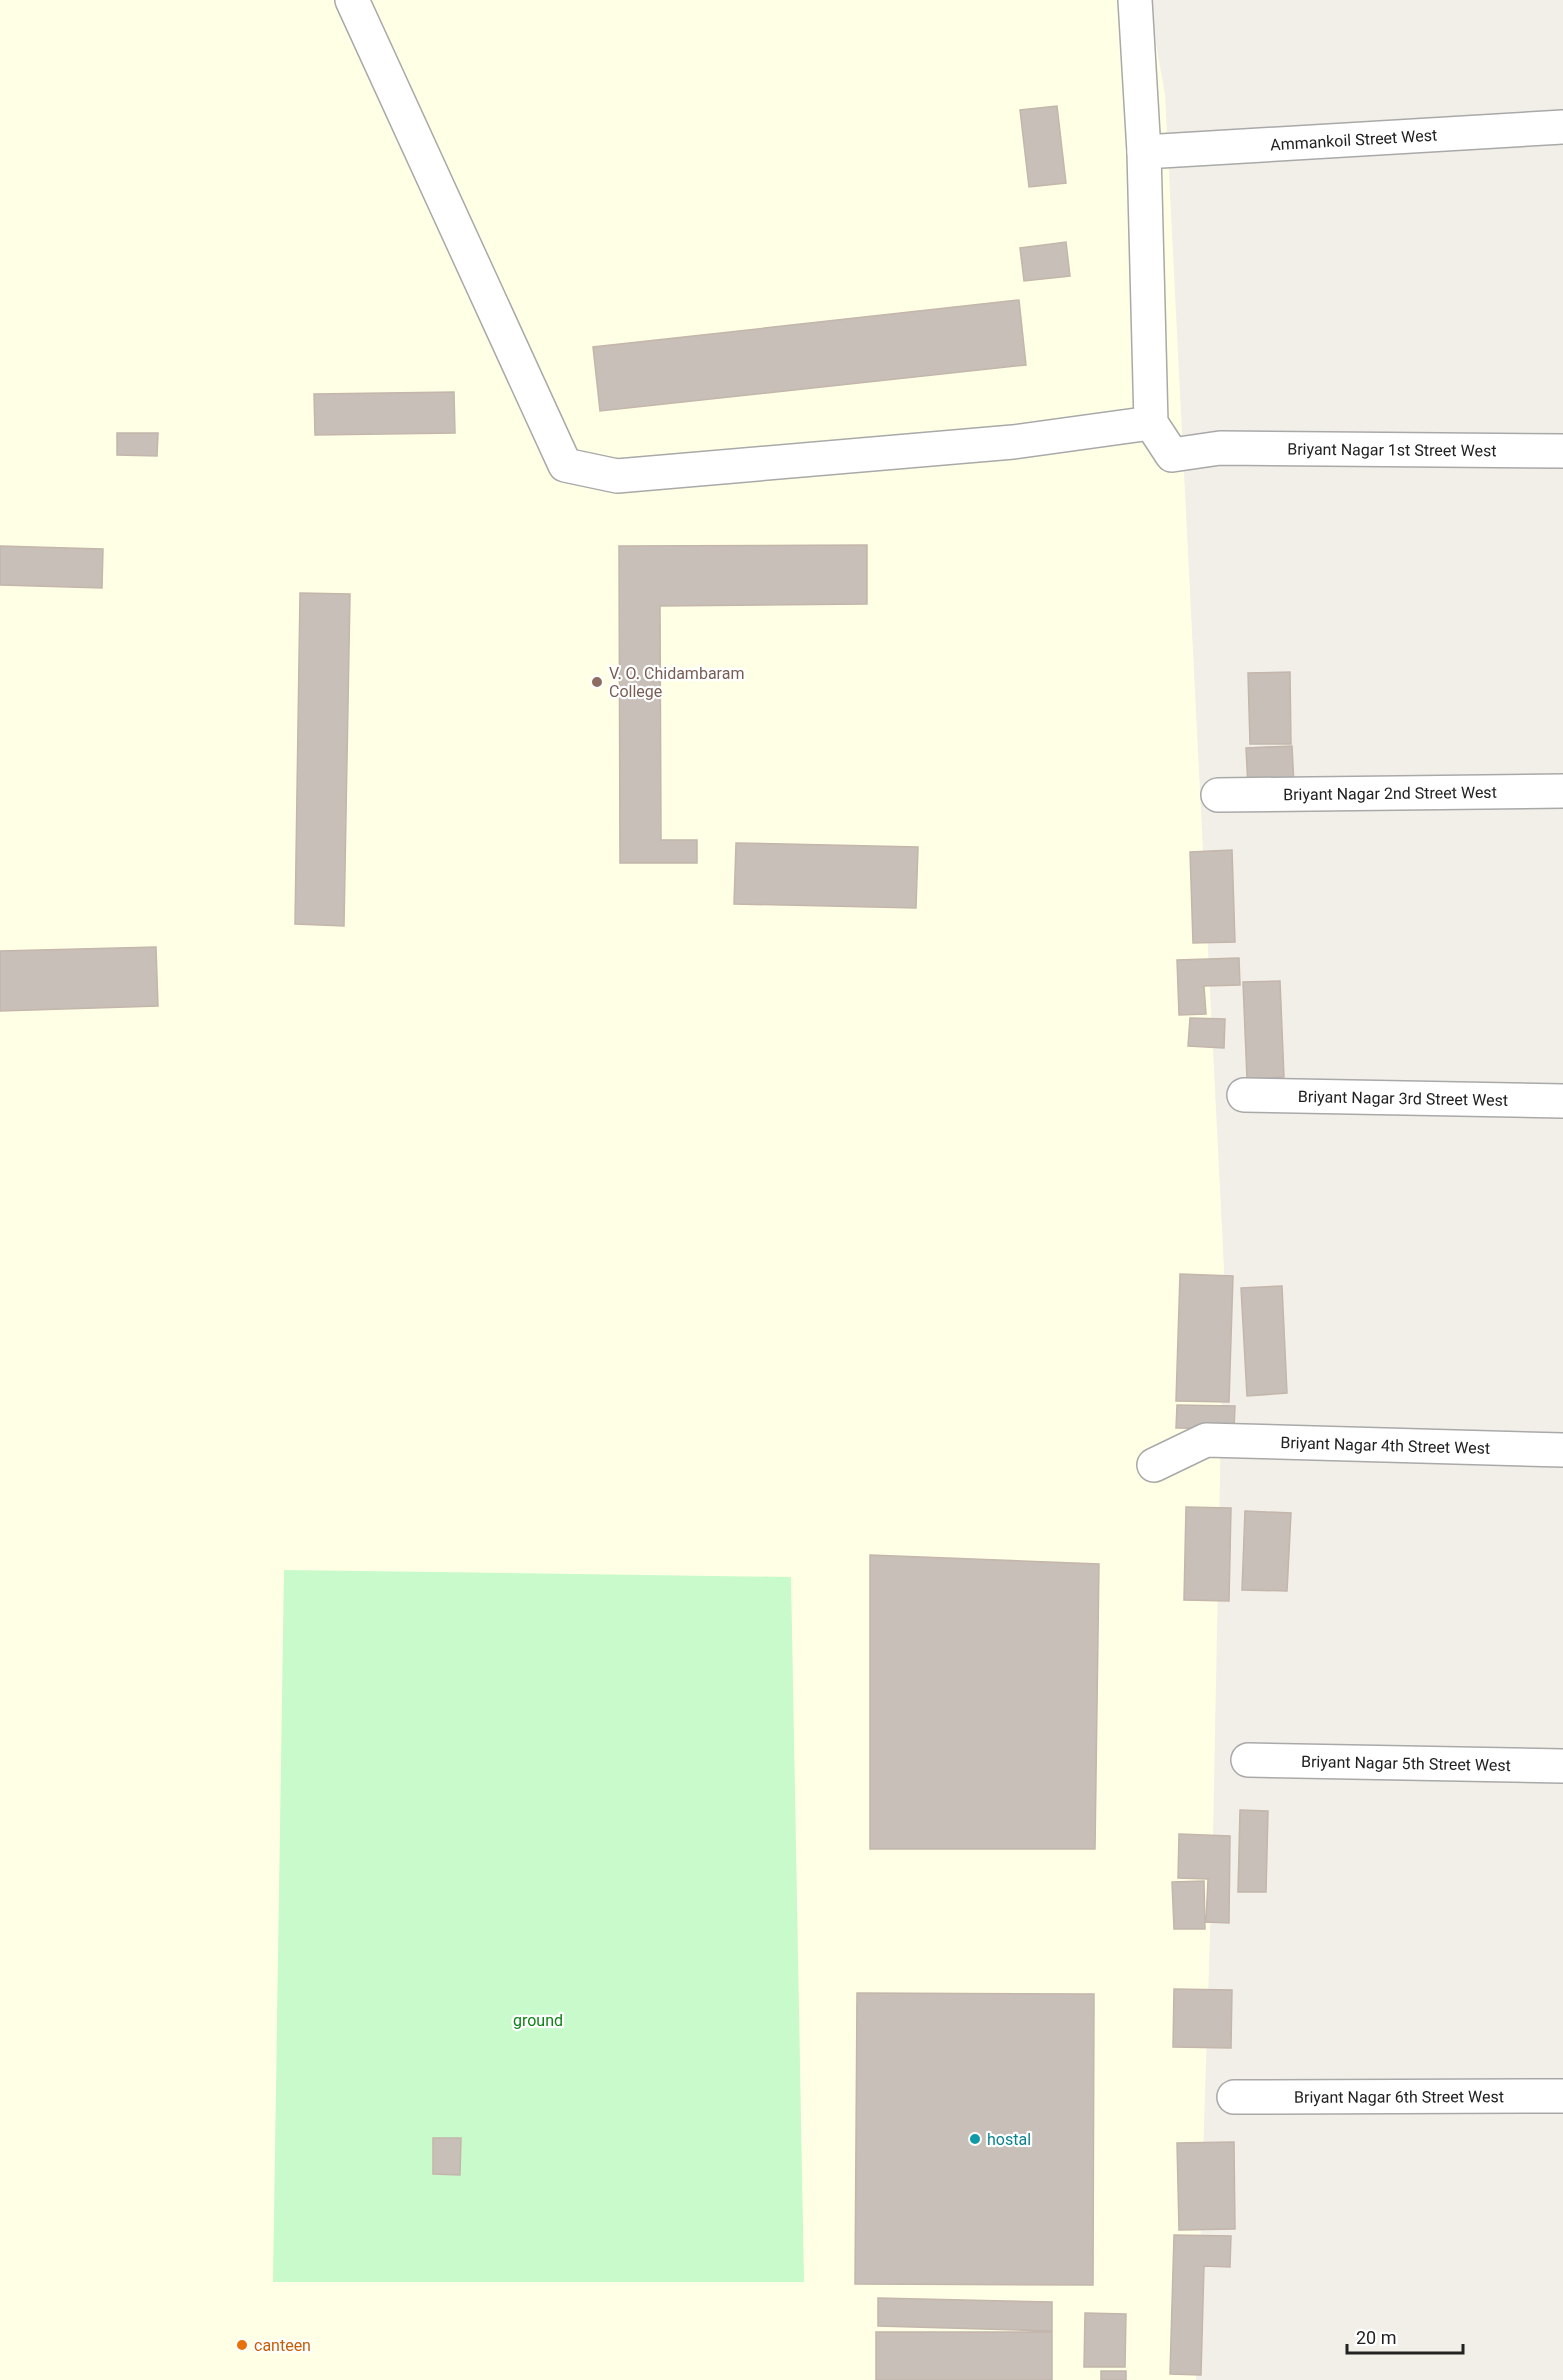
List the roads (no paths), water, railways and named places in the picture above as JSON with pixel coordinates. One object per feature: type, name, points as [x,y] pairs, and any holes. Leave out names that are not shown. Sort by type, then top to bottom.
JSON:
[{"type":"street","points":[[352,0],[565,465],[617,476],[1012,442],[1151,423],[1144,152],[1135,0]]},
{"type":"street","name":"Ammankoil Street West","points":[[1144,152],[1563,127]]},
{"type":"street","name":"Briyant Nagar 1st Street West","points":[[1151,423],[1172,454],[1220,448],[1563,451]]},
{"type":"street","name":"Briyant Nagar 2nd Street West","points":[[1218,795],[1563,791]]},
{"type":"street","name":"Briyant Nagar 3rd Street West","points":[[1244,1095],[1563,1101]]},
{"type":"street","name":"Briyant Nagar 4th Street West","points":[[1154,1465],[1206,1440],[1563,1450]]},
{"type":"street","name":"Briyant Nagar 5th Street West","points":[[1248,1760],[1563,1766]]},
{"type":"street","name":"Briyant Nagar 6th Street West","points":[[1234,2097],[1563,2097]]},
{"type":"place","name":"V. O. Chidambaram College","points":[[597,682]]},
{"type":"place","name":"hostal","points":[[975,2139]]},
{"type":"place","name":"canteen","points":[[242,2345]]},
{"type":"park label","name":"ground","points":[[538,2020]]}]
